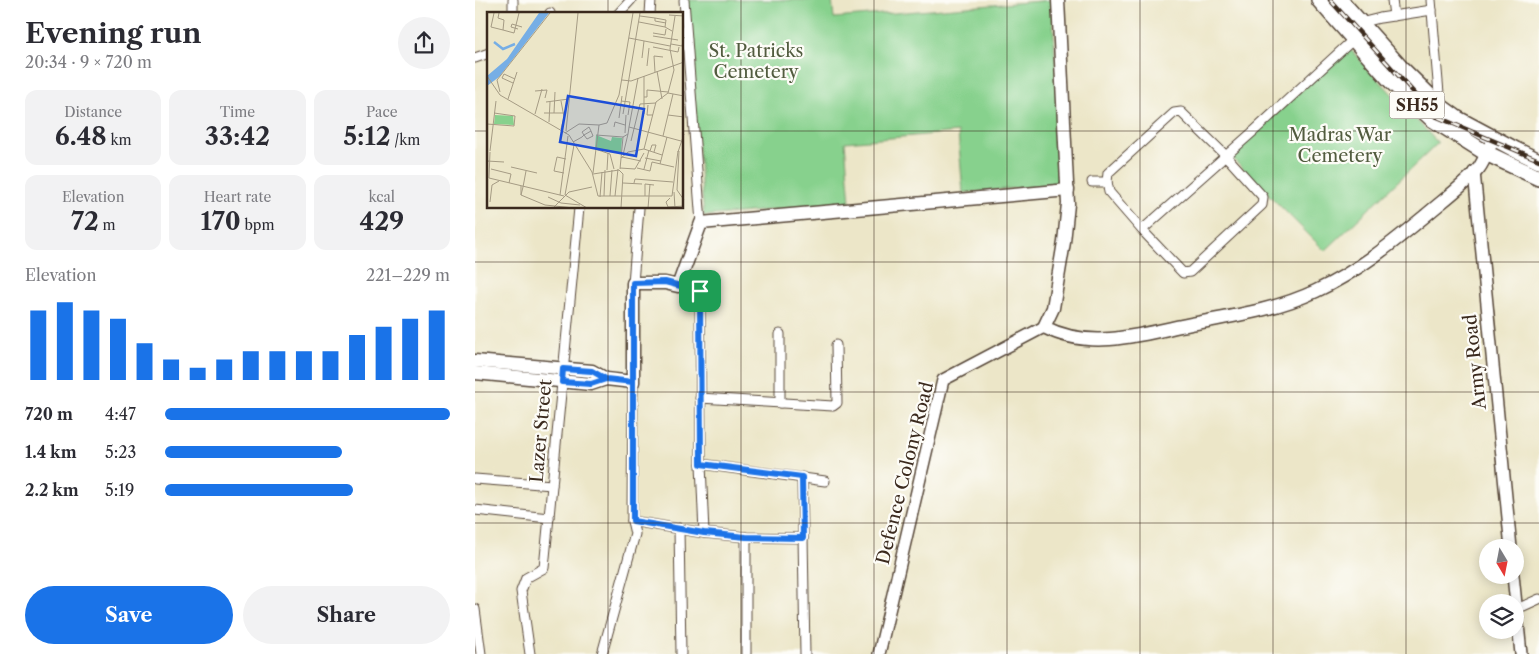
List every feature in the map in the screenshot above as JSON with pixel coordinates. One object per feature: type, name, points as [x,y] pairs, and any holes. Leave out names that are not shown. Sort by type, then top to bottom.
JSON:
[{"type":"main road","points":[[1058,0],[1068,190],[1064,242],[1055,294],[1050,316],[1044,327],[1069,338],[1109,339],[1153,332],[1267,308],[1315,292],[1339,280],[1390,245],[1480,166],[1494,139]]},
{"type":"main road","name":"SH55","points":[[1319,0],[1360,31],[1440,106],[1458,119],[1494,139],[1539,160]]},
{"type":"main road","name":"SH55","points":[[1341,1],[1392,82],[1432,119],[1487,153],[1539,178]]},
{"type":"main road","points":[[475,361],[562,375],[591,384],[606,379],[633,382],[633,283],[665,282],[678,286],[701,223],[1068,190]]},
{"type":"main road","points":[[475,372],[562,375]]},
{"type":"street","points":[[620,12],[631,0]]},
{"type":"street","points":[[684,0],[701,223]]},
{"type":"street","points":[[1391,0],[1394,16]]},
{"type":"street","points":[[1431,0],[1440,106]]},
{"type":"street","points":[[1142,230],[1226,156],[1360,31],[1394,16],[1431,10]]},
{"type":"street","points":[[475,58],[487,54]]},
{"type":"street","points":[[1181,112],[1226,156],[1263,197],[1261,204],[1190,272],[1183,273],[1109,192],[1107,182],[1109,173],[1174,113],[1181,112]]},
{"type":"street","name":"Army Road","points":[[1474,172],[1510,539]]},
{"type":"street","points":[[1092,182],[1107,182]]},
{"type":"street","name":"Lazer Street","points":[[530,654],[521,592],[526,578],[544,568],[579,209]]},
{"type":"street","points":[[633,283],[639,209]]},
{"type":"street","points":[[678,286],[700,291],[701,464],[704,533]]},
{"type":"street","name":"Defence Colony Road","points":[[879,654],[943,380],[1044,327]]},
{"type":"street","points":[[780,403],[781,334]]},
{"type":"street","points":[[700,398],[833,406],[837,403],[836,345]]},
{"type":"street","points":[[601,654],[635,534],[633,521],[633,382]]},
{"type":"street","points":[[701,464],[825,481]]},
{"type":"street","points":[[802,477],[805,654]]},
{"type":"street","points":[[475,479],[552,485]]},
{"type":"street","points":[[475,510],[549,518]]},
{"type":"street","points":[[633,521],[704,533],[746,537],[803,538]]},
{"type":"street","points":[[679,528],[681,654]]},
{"type":"street","points":[[746,537],[746,654]]},
{"type":"street","points":[[1524,606],[1539,599]]},
{"type":"street","points":[[475,610],[481,654]]},
{"type":"street","points":[[1520,639],[1521,654]]},
{"type":"green space","name":"St. Patricks Cemetery","points":[[685,0],[832,0],[834,18],[1052,0],[1062,184],[963,193],[958,132],[845,142],[850,203],[704,216]]},
{"type":"green space","name":"Madras War Cemetery","points":[[1348,47],[1438,143],[1325,251],[1230,156]]},
{"type":"railway","points":[[1330,0],[1435,116],[1539,160]]},
{"type":"route","points":[[700,291],[665,282],[633,283],[633,382],[606,379],[591,384],[562,382],[563,369],[592,371],[606,379],[633,382],[633,521],[704,533],[746,537],[803,538],[802,477],[701,464],[700,291]]}]
